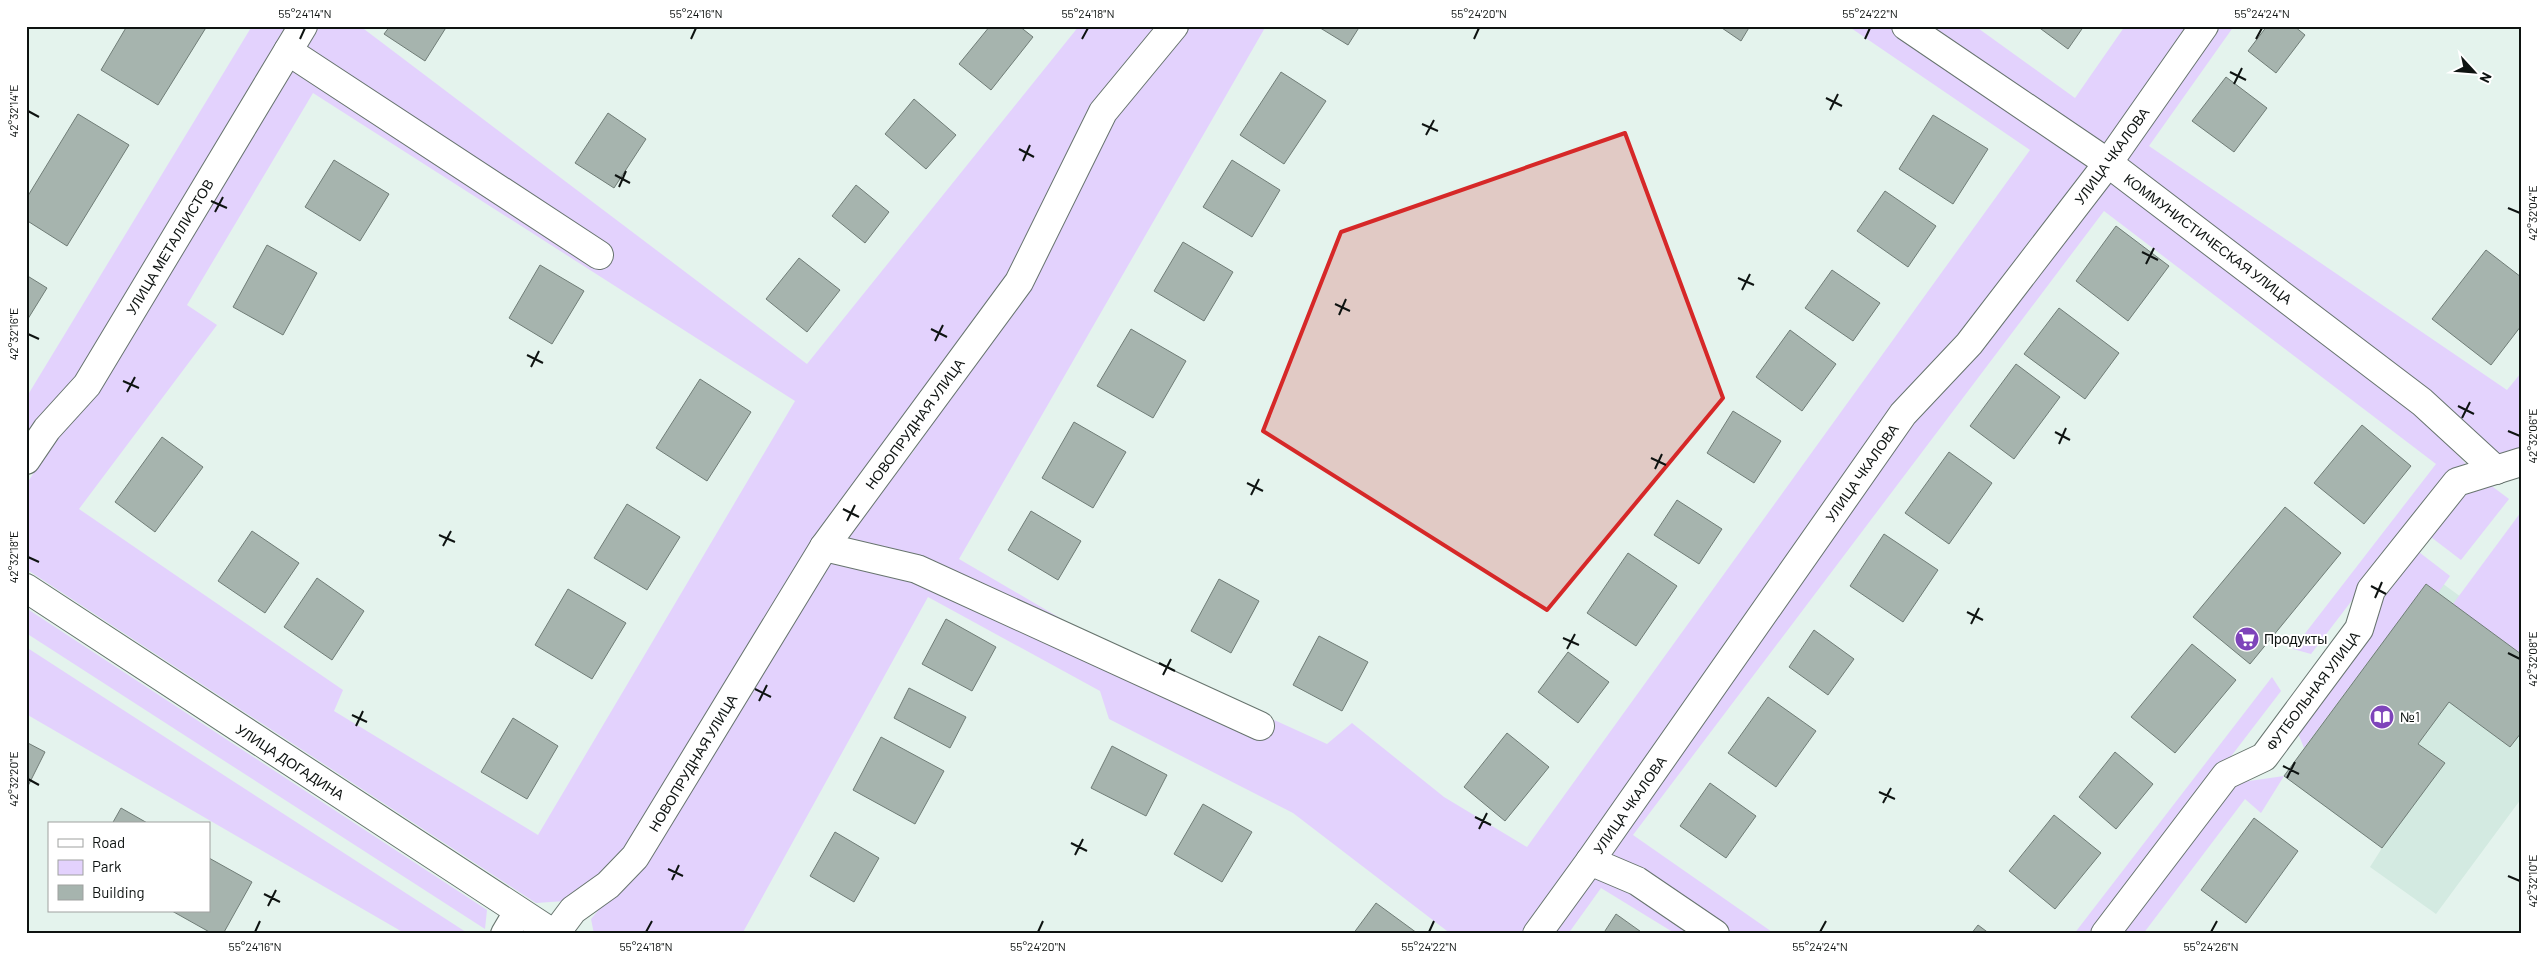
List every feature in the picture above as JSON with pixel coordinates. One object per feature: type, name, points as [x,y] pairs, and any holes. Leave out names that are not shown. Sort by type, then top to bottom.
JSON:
[{"type":"street","name":"УЛИЦА МЕТАЛЛИСТОВ","points":[[26,460],[47,429],[87,385],[303,26]]},
{"type":"street","name":"НОВОПРУДНАЯ УЛИЦА","points":[[554,934],[573,910],[608,885],[635,857],[824,547],[1019,282],[1103,112],[1174,26]]},
{"type":"street","name":"КОММУНИСТИЧЕСКАЯ УЛИЦА","points":[[1906,26],[2108,163],[2508,466]]},
{"type":"street","name":"УЛИЦА ЧКАЛОВА","points":[[1537,934],[1903,414],[1969,344],[2108,163],[2204,26]]},
{"type":"street","points":[[288,51],[599,255]]},
{"type":"street","name":"ФУТБОЛЬНАЯ УЛИЦА","points":[[2105,934],[2226,775],[2264,757],[2359,629],[2371,590],[2457,482],[2508,466]]},
{"type":"street","points":[[824,547],[917,569],[1260,726]]},
{"type":"street","name":"УЛИЦА ДОГАДИНА","points":[[26,588],[512,923],[554,934]]},
{"type":"street","points":[[1590,861],[1637,881],[1715,934]]},
{"type":"highlighted area","points":[[1625,133],[1723,398],[1547,610],[1263,431],[1341,232]]},
{"type":"shaded area","name":"№1","points":[[2431,575],[2521,641],[2521,799],[2436,914],[2370,867],[2382,848],[2284,776]]},
{"type":"green space","points":[[252,26],[290,26],[78,380],[26,442],[26,398]]},
{"type":"green space","points":[[316,26],[360,26],[807,364],[1079,26],[1161,26],[1012,277],[628,853],[565,901],[536,903],[26,569],[26,485]],"holes":[[[313,93],[795,401],[538,835],[334,711],[343,690],[79,509],[217,325],[187,305]]]},
{"type":"green space","points":[[1188,26],[1266,26],[959,559],[1101,642],[839,544],[913,452],[1027,284],[1110,118]]},
{"type":"green space","points":[[1848,26],[1893,26],[2096,163],[1526,934],[1451,934],[1293,813],[1109,719],[1100,691],[928,597],[742,934],[594,934],[591,919],[611,895],[829,558],[916,576],[1261,738],[1272,719],[1327,744],[1352,723],[1444,797],[1527,847],[2030,150]]},
{"type":"green space","points":[[1923,26],[1975,26],[2075,98],[2125,26],[2192,26],[2104,150]]},
{"type":"green space","points":[[2216,26],[2234,26],[2149,146],[2507,390],[2521,373],[2521,449],[2493,455],[2124,161]]},
{"type":"green space","points":[[2113,180],[2419,413],[2466,464],[2447,476],[2311,654],[2293,649],[2436,464],[2104,211],[1633,835],[1775,934],[1733,934],[1642,872],[1605,855],[1914,419],[1982,347]]},
{"type":"green space","points":[[2489,484],[2509,499],[2461,560],[2427,534],[2462,492]]},
{"type":"green space","points":[[2521,512],[2521,654],[2453,604]]},
{"type":"green space","points":[[2415,549],[2450,576],[2438,593],[2426,584],[2304,748],[2298,733],[2371,636],[2381,591]]},
{"type":"green space","points":[[26,608],[487,910],[485,929],[26,633]]},
{"type":"green space","points":[[26,647],[469,934],[406,934],[26,714]]},
{"type":"green space","points":[[2272,677],[2281,691],[2095,934],[2074,934]]},
{"type":"green space","points":[[2284,776],[2261,813],[2245,799],[2143,934],[2121,934],[2235,783]]},
{"type":"green space","points":[[1594,870],[1703,934],[1676,934],[1601,888],[1568,934],[1547,934]]},
{"type":"building","points":[[127,26],[207,26],[158,105],[101,70]]},
{"type":"building","points":[[390,26],[447,26],[425,61],[384,34]]},
{"type":"building","points":[[990,26],[1019,26],[1033,37],[991,90],[959,64]]},
{"type":"building","points":[[1317,26],[1360,26],[1348,45]]},
{"type":"building","points":[[1719,26],[1750,26],[1741,41]]},
{"type":"building","points":[[2037,26],[2084,26],[2068,49]]},
{"type":"building","points":[[2267,26],[2294,26],[2305,35],[2276,73],[2248,51]]},
{"type":"building","points":[[1281,72],[1326,101],[1284,164],[1240,135]]},
{"type":"building","points":[[2226,77],[2267,108],[2234,152],[2192,121]]},
{"type":"building","points":[[914,99],[956,135],[926,169],[885,134]]},
{"type":"building","points":[[608,113],[646,139],[614,188],[575,163]]},
{"type":"building","points":[[78,114],[129,145],[67,246],[26,220],[26,199]]},
{"type":"building","points":[[1933,115],[1988,149],[1953,204],[1899,169]]},
{"type":"building","points":[[334,160],[389,194],[360,241],[305,207]]},
{"type":"building","points":[[1232,160],[1280,190],[1252,237],[1203,207]]},
{"type":"building","points":[[856,185],[889,212],[865,243],[832,216]]},
{"type":"building","points":[[1885,191],[1936,226],[1908,267],[1857,231]]},
{"type":"building","points":[[2116,226],[2169,266],[2128,321],[2076,281]]},
{"type":"building","points":[[1183,242],[1233,272],[1204,321],[1154,291]]},
{"type":"building","points":[[267,245],[317,273],[283,335],[233,307]]},
{"type":"building","points":[[2486,250],[2521,277],[2521,326],[2491,365],[2432,319]]},
{"type":"building","points":[[799,258],[840,290],[807,332],[766,299]]},
{"type":"building","points":[[540,265],[584,291],[552,344],[509,318]]},
{"type":"building","points":[[1832,270],[1880,303],[1853,341],[1805,308]]},
{"type":"building","points":[[26,275],[47,288],[26,322]]},
{"type":"building","points":[[2059,308],[2119,353],[2085,399],[2024,354]]},
{"type":"building","points":[[1131,329],[1186,361],[1153,418],[1097,386]]},
{"type":"building","points":[[1790,330],[1836,364],[1802,411],[1756,377]]},
{"type":"building","points":[[2016,364],[2060,397],[2014,459],[1970,426]]},
{"type":"building","points":[[700,379],[751,412],[707,481],[656,448]]},
{"type":"building","points":[[1733,411],[1781,441],[1754,483],[1707,453]]},
{"type":"building","points":[[1074,422],[1126,452],[1093,508],[1042,478]]},
{"type":"building","points":[[2362,425],[2411,466],[2364,524],[2314,483]]},
{"type":"building","points":[[162,437],[203,467],[155,532],[115,502]]},
{"type":"building","points":[[1949,452],[1992,483],[1949,544],[1905,513]]},
{"type":"building","points":[[1677,500],[1722,529],[1699,564],[1654,535]]},
{"type":"building","points":[[627,504],[680,537],[647,590],[594,558]]},
{"type":"building","points":[[2285,507],[2341,553],[2250,664],[2193,617]]},
{"type":"building","points":[[1031,511],[1081,541],[1058,580],[1008,550]]},
{"type":"building","points":[[252,531],[299,563],[265,613],[218,581]]},
{"type":"building","points":[[1884,534],[1938,570],[1903,622],[1850,586]]},
{"type":"building","points":[[1628,553],[1677,586],[1636,646],[1587,613]]},
{"type":"building","points":[[317,578],[364,611],[332,660],[284,627]]},
{"type":"building","points":[[1219,579],[1259,601],[1231,653],[1191,631]]},
{"type":"building","name":"№1","points":[[2426,584],[2521,654],[2521,733],[2510,747],[2449,702],[2418,744],[2445,763],[2382,848],[2284,776]]},
{"type":"building","points":[[568,589],[626,623],[592,679],[535,645]]},
{"type":"building","points":[[946,619],[996,647],[972,691],[922,664]]},
{"type":"building","points":[[1814,630],[1854,659],[1828,695],[1789,667]]},
{"type":"building","points":[[1319,636],[1368,662],[1342,711],[1293,685]]},
{"type":"building","points":[[2192,644],[2236,680],[2175,753],[2131,717]]},
{"type":"building","points":[[1568,652],[1609,682],[1578,723],[1538,692]]},
{"type":"building","points":[[909,688],[966,717],[950,748],[894,718]]},
{"type":"building","points":[[1768,697],[1816,731],[1776,787],[1728,753]]},
{"type":"building","points":[[513,718],[558,746],[527,799],[481,772]]},
{"type":"building","points":[[1507,733],[1549,767],[1505,821],[1464,787]]},
{"type":"building","points":[[881,737],[944,771],[915,824],[853,790]]},
{"type":"building","points":[[26,742],[45,752],[26,790]]},
{"type":"building","points":[[1112,746],[1167,775],[1146,816],[1091,788]]},
{"type":"building","points":[[2115,752],[2153,784],[2116,829],[2079,797]]},
{"type":"building","points":[[1710,783],[1756,816],[1726,858],[1680,826]]},
{"type":"building","points":[[1203,804],[1252,832],[1222,882],[1174,854]]},
{"type":"building","points":[[121,808],[146,822],[113,822]]},
{"type":"building","points":[[2054,815],[2101,853],[2055,909],[2009,871]]},
{"type":"building","points":[[2254,818],[2298,851],[2246,923],[2201,890]]},
{"type":"building","points":[[835,832],[879,858],[854,902],[810,876]]},
{"type":"building","points":[[210,859],[252,882],[223,934],[213,934],[174,912],[210,912]]},
{"type":"building","points":[[1376,903],[1417,933],[1353,934]]},
{"type":"building","points":[[1616,914],[1644,934],[1603,934]]},
{"type":"building","points":[[1978,925],[1990,934],[1971,934]]},
{"type":"place","name":"Продукты","points":[[2247,639]]},
{"type":"place","name":"№1","points":[[2382,717]]}]
